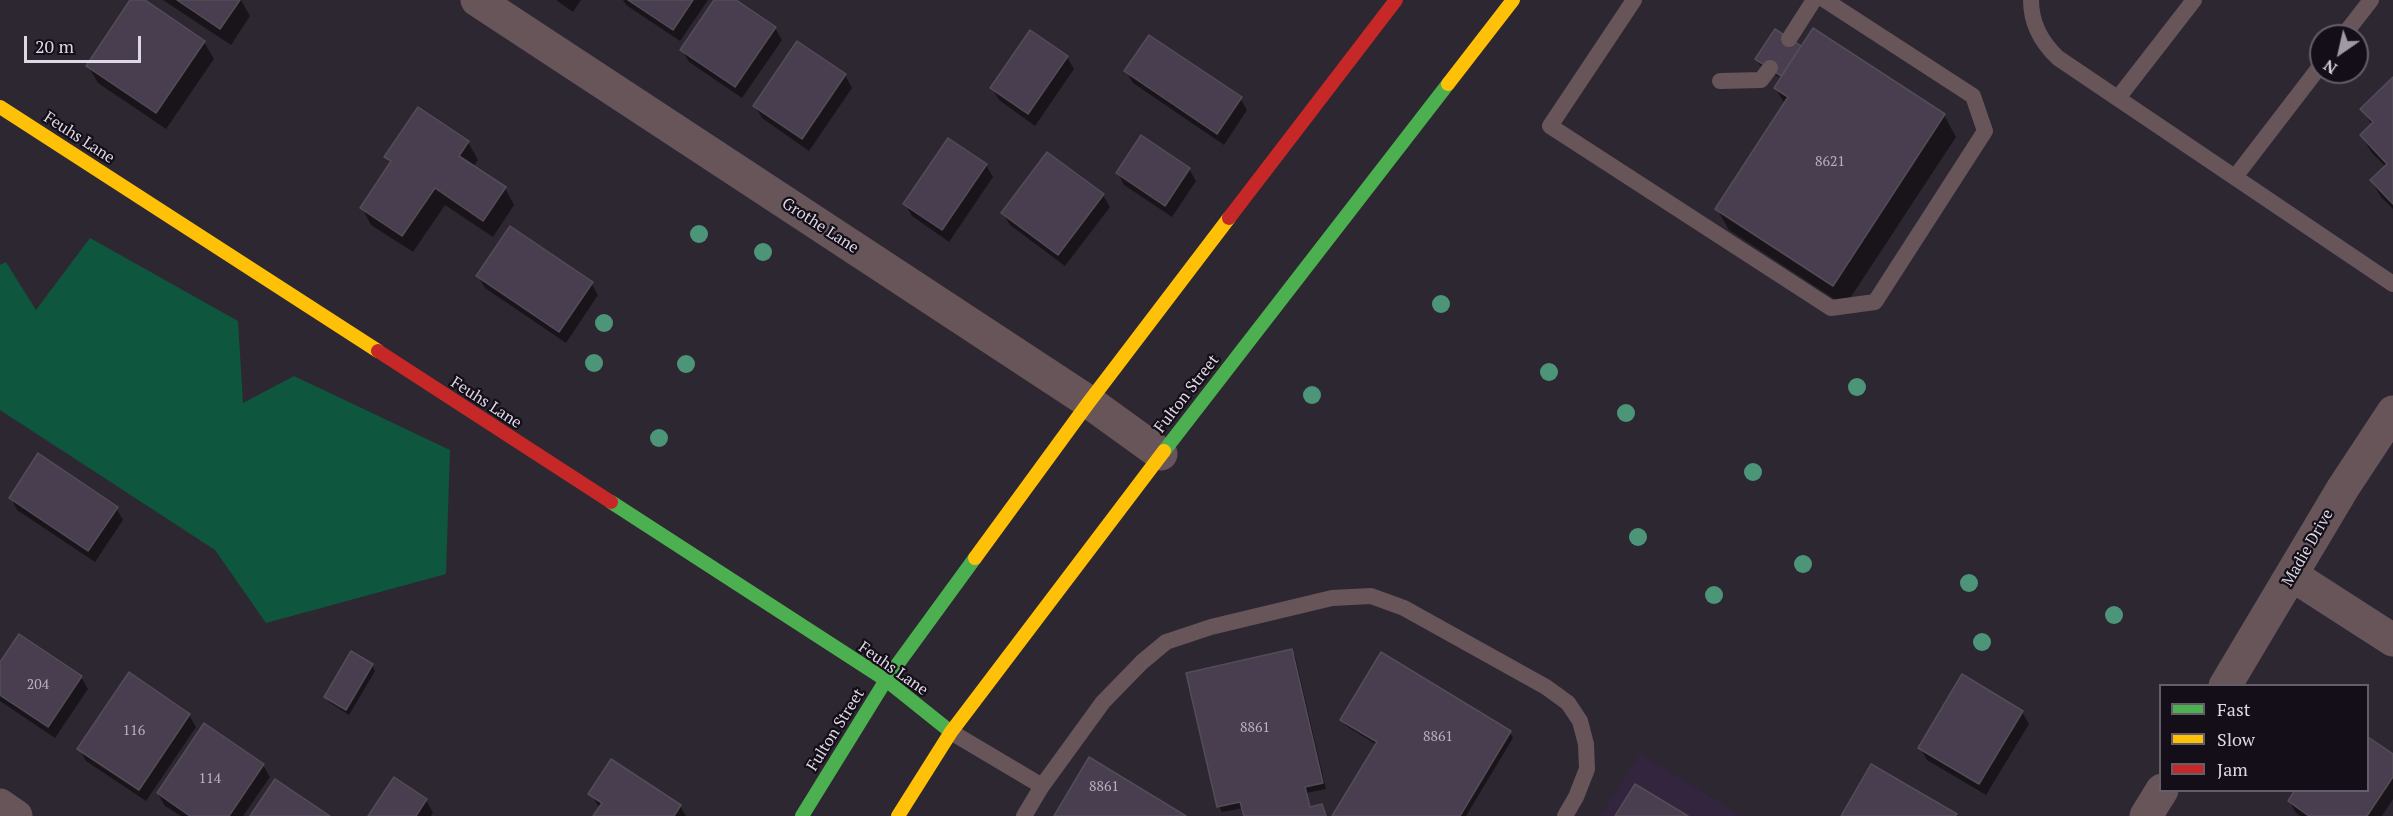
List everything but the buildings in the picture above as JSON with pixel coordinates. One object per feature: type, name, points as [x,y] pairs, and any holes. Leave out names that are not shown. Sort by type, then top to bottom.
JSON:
[{"type":"main road","name":"Fulton Street","points":[[802,816],[886,680],[1089,402],[1396,0]]},
{"type":"main road","name":"Fulton Street","points":[[898,816],[951,732],[1161,454],[1513,0]]},
{"type":"main road","name":"Feuhs Lane","points":[[0,107],[886,680],[951,732]]},
{"type":"street","name":"Grothe Lane","points":[[477,0],[1089,402],[1161,454]]},
{"type":"street","name":"Madie Drive","points":[[2226,684],[2343,488],[2393,412]]},
{"type":"street","points":[[2292,575],[2393,640]]},
{"type":"street","points":[[2146,816],[2161,792]]},
{"type":"street","points":[[0,805],[16,816]]},
{"type":"lane","points":[[1634,0],[1550,126],[1831,308],[1875,302],[1985,131],[1973,96],[1825,0]]},
{"type":"lane","points":[[1790,39],[1814,0]]},
{"type":"lane","points":[[2031,0],[2034,22],[2039,36],[2058,58],[2393,284]]},
{"type":"lane","points":[[2118,98],[2194,0]]},
{"type":"lane","points":[[2352,24],[2371,0]]},
{"type":"lane","points":[[1720,81],[1761,80],[1770,68]]},
{"type":"lane","points":[[2235,177],[2309,81]]},
{"type":"lane","points":[[1024,816],[1042,786],[1103,702],[1142,662],[1166,642],[1211,627],[1332,598],[1371,596],[1404,608],[1546,687],[1568,703],[1580,721],[1586,744],[1587,769],[1576,797],[1565,816]]},
{"type":"lane","points":[[951,732],[1042,786]]},
{"type":"shaded area","points":[[1640,754],[1742,816],[1600,816]]},
{"type":"green space","points":[[90,238],[238,321],[243,403],[294,376],[450,450],[446,574],[266,623],[215,550],[0,410],[0,265],[6,262],[36,310]]},
{"type":"traffic: fast","points":[[1164,451],[1448,84]]},
{"type":"traffic: fast","points":[[611,502],[886,680],[951,732]]},
{"type":"traffic: fast","points":[[802,816],[886,680],[975,558]]},
{"type":"traffic: slow","points":[[1448,84],[1513,0]]},
{"type":"traffic: slow","points":[[0,107],[378,351]]},
{"type":"traffic: slow","points":[[975,558],[1089,402],[1229,218]]},
{"type":"traffic: slow","points":[[898,816],[951,732],[1164,451]]},
{"type":"traffic: jam","points":[[1229,218],[1396,0]]},
{"type":"traffic: jam","points":[[378,351],[611,502]]}]
